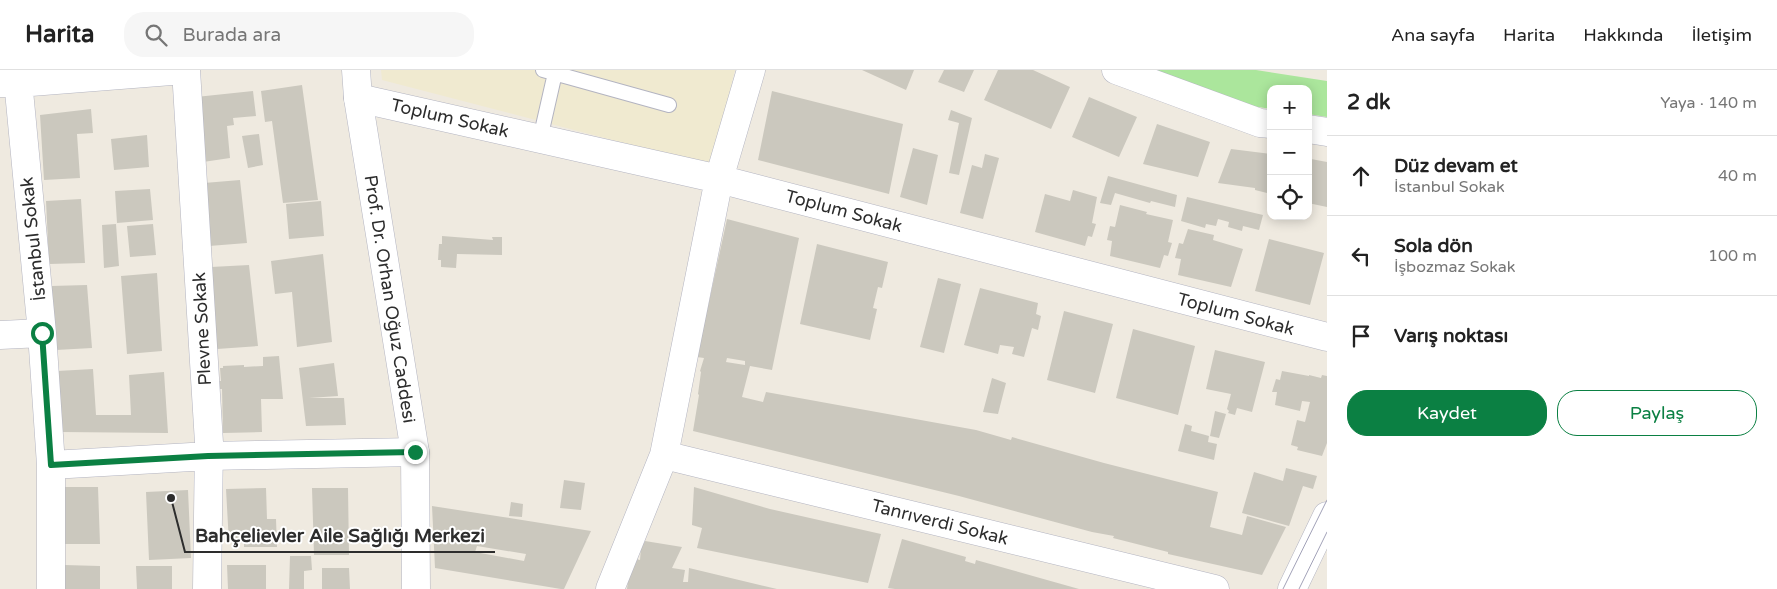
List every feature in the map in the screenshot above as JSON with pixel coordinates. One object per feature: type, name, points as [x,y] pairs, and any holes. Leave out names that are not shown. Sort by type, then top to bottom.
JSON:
[{"type":"street","points":[[11,79],[185,70]]},
{"type":"street","name":"Plevne Sokak","points":[[185,70],[208,456],[207,589]]},
{"type":"street","name":"Prof. Dr. Orhan Oğuz Caddesi","points":[[356,70],[358,98],[415,452],[416,589]]},
{"type":"street","points":[[610,589],[664,455],[719,179],[751,70]]},
{"type":"street","points":[[1116,70],[1260,123],[1267,124]]},
{"type":"street","name":"İstanbul Sokak","points":[[11,79],[42,333],[51,465],[51,589]]},
{"type":"street","name":"Toplum Sokak","points":[[358,98],[719,179],[1327,337]]},
{"type":"street","points":[[1312,130],[1327,132]]},
{"type":"street","points":[[0,335],[42,333]]},
{"type":"street","points":[[51,465],[208,456],[415,452]]},
{"type":"street","name":"Tanrıverdi Sokak","points":[[664,455],[1215,589]]},
{"type":"street","points":[[1292,589],[1327,516]]},
{"type":"lane","points":[[540,139],[549,71],[669,105]]},
{"type":"shaded area","points":[[381,70],[735,70],[712,166],[382,80]]},
{"type":"green space","points":[[1140,70],[1256,70],[1327,81],[1327,117],[1312,115],[1312,85],[1267,85],[1267,108],[1233,103]]},
{"type":"building","points":[[862,70],[914,70],[906,90]]},
{"type":"building","points":[[944,70],[974,70],[964,92],[938,82]]},
{"type":"building","points":[[998,70],[1033,70],[1070,87],[1051,129],[984,100]]},
{"type":"building","points":[[302,85],[318,200],[283,203],[272,121],[265,122],[261,91]]},
{"type":"building","points":[[253,91],[256,116],[233,118],[234,125],[227,126],[230,158],[203,162],[196,97]]},
{"type":"building","points":[[772,91],[903,124],[889,194],[758,160]]},
{"type":"building","points":[[1089,97],[1137,117],[1119,157],[1072,137]]},
{"type":"building","points":[[91,109],[93,133],[77,134],[80,178],[44,180],[40,115]]},
{"type":"building","points":[[951,110],[972,118],[959,175],[949,173],[959,123],[948,120]]},
{"type":"building","points":[[1157,124],[1210,142],[1198,177],[1143,164]]},
{"type":"building","points":[[259,134],[263,165],[248,168],[242,136]]},
{"type":"building","points":[[147,135],[149,167],[114,170],[111,139]]},
{"type":"building","points":[[913,148],[938,155],[927,205],[900,197]]},
{"type":"building","points":[[1231,149],[1267,154],[1267,193],[1255,190],[1255,188],[1218,183]]},
{"type":"building","points":[[985,154],[999,158],[983,219],[960,213],[972,165],[982,168]]},
{"type":"building","points":[[1312,159],[1327,162],[1327,207],[1312,204]]},
{"type":"building","points":[[1108,176],[1177,195],[1175,207],[1151,201],[1150,203],[1115,193],[1111,205],[1100,203]]},
{"type":"building","points":[[240,180],[247,243],[209,246],[204,183]]},
{"type":"building","points":[[150,189],[153,220],[117,223],[115,191]]},
{"type":"building","points":[[1073,190],[1097,197],[1092,223],[1096,224],[1092,237],[1088,236],[1085,246],[1035,232],[1045,194],[1070,201]]},
{"type":"building","points":[[1187,197],[1263,215],[1259,230],[1243,226],[1242,231],[1228,227],[1229,222],[1218,219],[1216,226],[1206,224],[1205,228],[1181,221]]},
{"type":"building","points":[[81,199],[85,263],[49,264],[46,201]]},
{"type":"building","points":[[321,201],[324,236],[289,239],[286,204]]},
{"type":"building","points":[[1120,205],[1147,212],[1146,214],[1173,220],[1168,242],[1172,243],[1168,256],[1164,255],[1160,268],[1110,256],[1112,241],[1107,240],[1110,226],[1115,227]]},
{"type":"building","points":[[727,219],[799,238],[772,370],[750,366],[742,397],[763,402],[766,392],[976,430],[1011,440],[1012,437],[1218,492],[1210,527],[1242,535],[1247,516],[1286,527],[1262,575],[1168,554],[1168,552],[1113,538],[1114,536],[693,431],[699,395],[700,371],[704,358],[697,357]],"holes":[[[727,358],[745,361],[745,365],[726,362]]]},
{"type":"building","points":[[116,224],[119,266],[104,268],[102,225]]},
{"type":"building","points":[[153,224],[156,255],[130,257],[127,226]]},
{"type":"building","points":[[1188,229],[1214,235],[1213,240],[1243,249],[1231,287],[1178,275],[1181,259],[1175,258],[1179,243],[1183,244]]},
{"type":"building","points":[[442,236],[493,240],[492,237],[502,237],[502,255],[457,254],[456,268],[441,267],[441,260],[438,260],[439,244],[442,244]]},
{"type":"building","points":[[1269,239],[1324,253],[1310,305],[1255,291]]},
{"type":"building","points":[[817,244],[888,262],[882,288],[878,287],[873,308],[877,309],[870,340],[800,324]]},
{"type":"building","points":[[323,254],[332,342],[297,347],[292,292],[275,294],[271,261]]},
{"type":"building","points":[[249,265],[258,346],[217,349],[211,267]]},
{"type":"building","points":[[157,273],[162,351],[127,354],[121,276]]},
{"type":"building","points":[[938,278],[961,284],[944,353],[920,347]]},
{"type":"building","points":[[87,285],[92,348],[56,350],[51,286]]},
{"type":"building","points":[[980,288],[1038,303],[1036,314],[1041,316],[1038,330],[1032,328],[1024,357],[1012,354],[1014,347],[1000,345],[998,354],[964,345]]},
{"type":"building","points":[[1064,311],[1113,324],[1095,393],[1047,380]]},
{"type":"building","points":[[1133,329],[1195,346],[1178,415],[1116,398]]},
{"type":"building","points":[[1215,350],[1265,362],[1252,412],[1237,408],[1235,415],[1228,413],[1227,409],[1231,394],[1206,389]]},
{"type":"building","points":[[279,356],[283,399],[261,399],[262,432],[223,433],[222,389],[217,389],[217,381],[221,381],[220,368],[223,368],[223,366],[244,365],[244,367],[263,366],[263,357]]},
{"type":"building","points":[[334,363],[338,396],[309,398],[344,398],[346,425],[306,426],[299,368]]},
{"type":"building","points":[[93,369],[96,415],[131,415],[129,375],[164,372],[168,433],[61,432],[57,371]]},
{"type":"building","points":[[1282,371],[1321,378],[1322,375],[1327,376],[1327,443],[1322,456],[1297,450],[1298,447],[1291,445],[1297,420],[1305,422],[1310,402],[1302,401],[1300,411],[1275,405],[1277,392],[1272,392],[1276,379],[1280,380]]},
{"type":"building","points":[[992,378],[1006,383],[998,414],[983,412]]},
{"type":"building","points":[[1215,411],[1226,414],[1219,438],[1210,436]]},
{"type":"building","points":[[1185,424],[1192,426],[1191,431],[1209,436],[1208,442],[1217,444],[1214,460],[1178,451]]},
{"type":"building","points":[[1286,468],[1317,476],[1313,489],[1303,486],[1289,526],[1242,513],[1254,472],[1283,481]]},
{"type":"building","points":[[564,480],[585,483],[581,510],[560,508]]},
{"type":"building","points":[[63,487],[98,487],[100,544],[64,544]]},
{"type":"building","points":[[694,487],[770,509],[881,534],[868,583],[697,548],[702,528],[692,525]]},
{"type":"building","points":[[266,488],[267,519],[276,519],[277,547],[244,547],[244,543],[229,543],[226,489]]},
{"type":"building","points":[[312,488],[348,488],[349,555],[314,555]]},
{"type":"building","points":[[188,490],[191,558],[149,560],[146,492]]},
{"type":"building","points":[[511,502],[523,504],[522,517],[509,516]]},
{"type":"building","points":[[432,506],[591,531],[564,589],[435,568]],"holes":[[[477,546],[526,554],[524,561],[475,552]]]},
{"type":"building","points":[[902,539],[966,557],[965,561],[975,564],[976,560],[1079,589],[888,588]]},
{"type":"building","points":[[645,541],[682,547],[672,568],[685,570],[683,582],[688,582],[689,568],[777,589],[627,589],[628,581],[626,580],[636,559],[640,560],[641,548]]},
{"type":"building","points":[[290,556],[311,556],[312,570],[304,571],[304,589],[289,589]]},
{"type":"building","points":[[64,565],[100,566],[100,589],[65,589]]},
{"type":"building","points":[[227,565],[266,565],[266,589],[228,589]]},
{"type":"building","points":[[136,566],[172,566],[172,589],[137,589]]},
{"type":"building","points":[[322,568],[349,568],[350,589],[322,589]]},
{"type":"tram line","points":[[1283,589],[1327,500]]},
{"type":"tram line","points":[[1299,589],[1327,532]]},
{"type":"place","name":"Bahçelievler Aile Sağlığı Merkezi","points":[[171,498]]},
{"type":"route","points":[[42,333],[51,465],[208,456],[415,452]]}]
